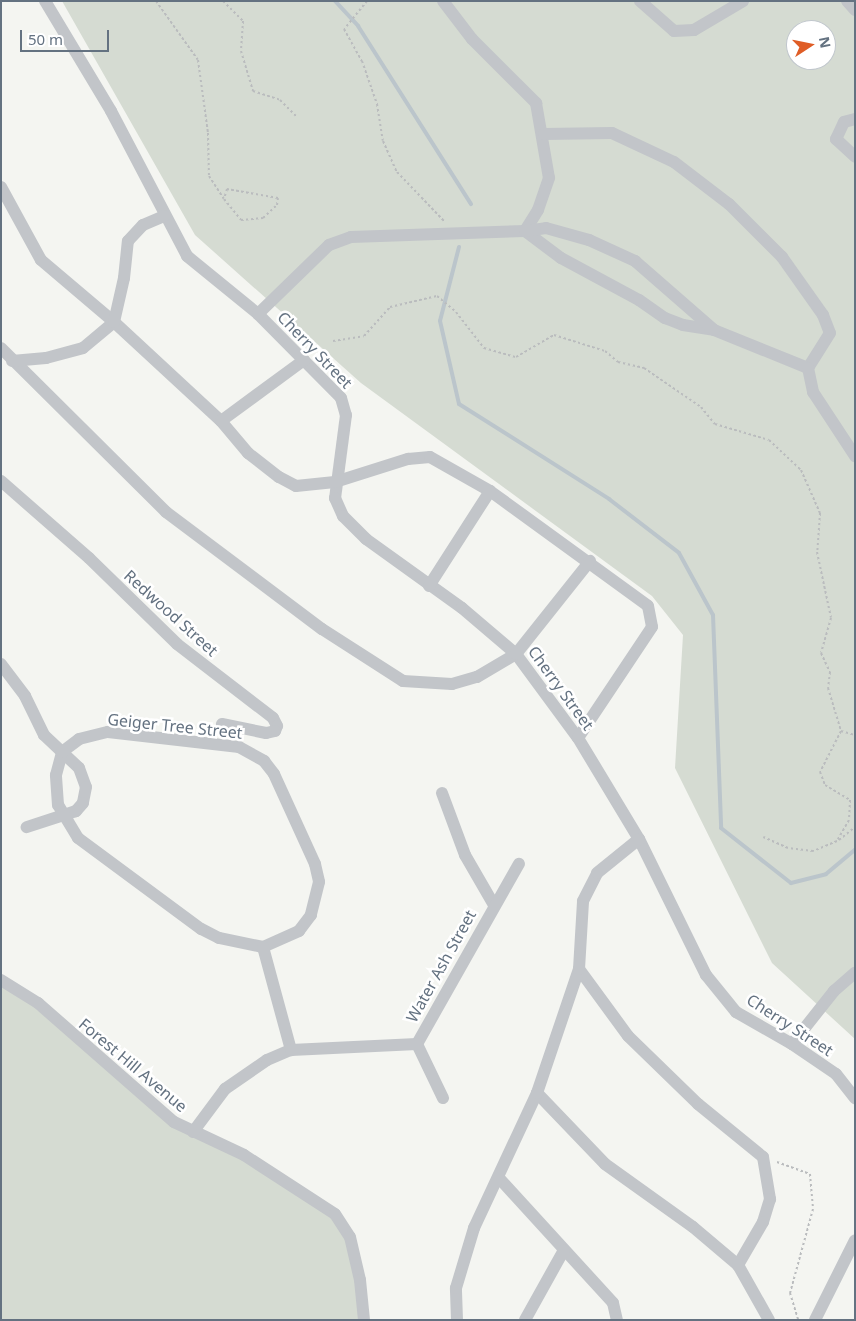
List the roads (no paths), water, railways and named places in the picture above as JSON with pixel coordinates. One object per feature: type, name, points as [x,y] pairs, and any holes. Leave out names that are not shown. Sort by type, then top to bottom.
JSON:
[{"type":"street","name":"Cherry Street","points":[[45,1],[111,112],[164,216],[187,256],[258,314],[341,398],[346,415],[335,482],[335,498],[343,516],[366,540],[462,608],[516,654],[578,738],[639,839],[706,975],[736,1012],[792,1044],[836,1074],[855,1098]]},
{"type":"street","points":[[443,1],[472,39],[536,104],[544,134],[549,178],[538,210],[525,231]]},
{"type":"street","points":[[640,1],[674,31],[694,30],[743,1]]},
{"type":"street","points":[[847,1],[855,10]]},
{"type":"street","points":[[855,119],[844,122],[836,139],[855,156]]},
{"type":"street","points":[[544,134],[612,132],[674,162],[729,204],[782,257],[823,315],[830,333],[808,368],[813,392],[855,456]]},
{"type":"street","points":[[1,188],[41,260],[114,322],[221,421],[248,453],[279,477],[296,486],[335,482],[408,459],[430,457],[490,491],[590,561],[648,606],[652,626],[578,738]]},
{"type":"street","points":[[12,361],[46,358],[83,348],[114,322],[124,278],[128,241],[142,226],[164,216]]},
{"type":"street","points":[[258,314],[329,245],[352,237],[453,231],[525,231],[546,228],[563,232],[635,261],[714,330]]},
{"type":"street","points":[[525,231],[561,258],[639,300],[665,318],[683,325],[714,330],[808,368]]},
{"type":"street","points":[[1,348],[166,512],[322,629],[403,681],[452,684],[477,677],[516,654],[590,561]]},
{"type":"street","points":[[221,421],[304,360]]},
{"type":"street","name":"Redwood Street","points":[[1,481],[89,558],[177,644],[273,718],[276,726],[275,730],[266,733],[222,724]]},
{"type":"street","points":[[429,586],[490,491]]},
{"type":"street","points":[[1,664],[25,696],[44,735],[80,768],[86,788],[83,803],[76,812],[27,827]]},
{"type":"street","name":"Geiger Tree Street","points":[[62,752],[79,739],[108,732],[240,747],[264,761],[274,774],[315,864],[319,882],[310,915],[298,932],[263,947]]},
{"type":"street","points":[[62,752],[56,792],[58,805],[78,838],[201,929],[238,944],[263,947],[291,1050]]},
{"type":"street","points":[[442,793],[465,855],[494,905]]},
{"type":"street","points":[[457,1320],[456,1288],[474,1228],[500,1178],[537,1093],[579,968],[583,901],[597,872],[639,839]]},
{"type":"street","name":"Water Ash Street","points":[[193,1132],[225,1088],[266,1060],[291,1050],[417,1044],[494,905],[519,864]]},
{"type":"street","points":[[579,968],[628,1036],[698,1104],[763,1157],[770,1199],[763,1222],[738,1264]]},
{"type":"street","points":[[792,1044],[834,991],[855,973]]},
{"type":"street","name":"Forest Hill Avenue","points":[[1,980],[38,1003],[174,1122],[244,1156],[335,1214],[350,1237],[364,1320]]},
{"type":"street","points":[[417,1044],[443,1098]]},
{"type":"street","points":[[537,1093],[605,1164],[693,1227],[738,1264],[769,1320]]},
{"type":"street","points":[[500,1178],[613,1303],[616,1320]]},
{"type":"street","points":[[815,1320],[855,1240]]},
{"type":"street","points":[[525,1320],[564,1250]]},
{"type":"waterway","points":[[335,1],[358,26],[471,204]]},
{"type":"waterway","points":[[459,247],[440,321],[459,404],[609,499],[679,553],[713,615],[721,828],[791,883],[826,874],[855,850]]}]
